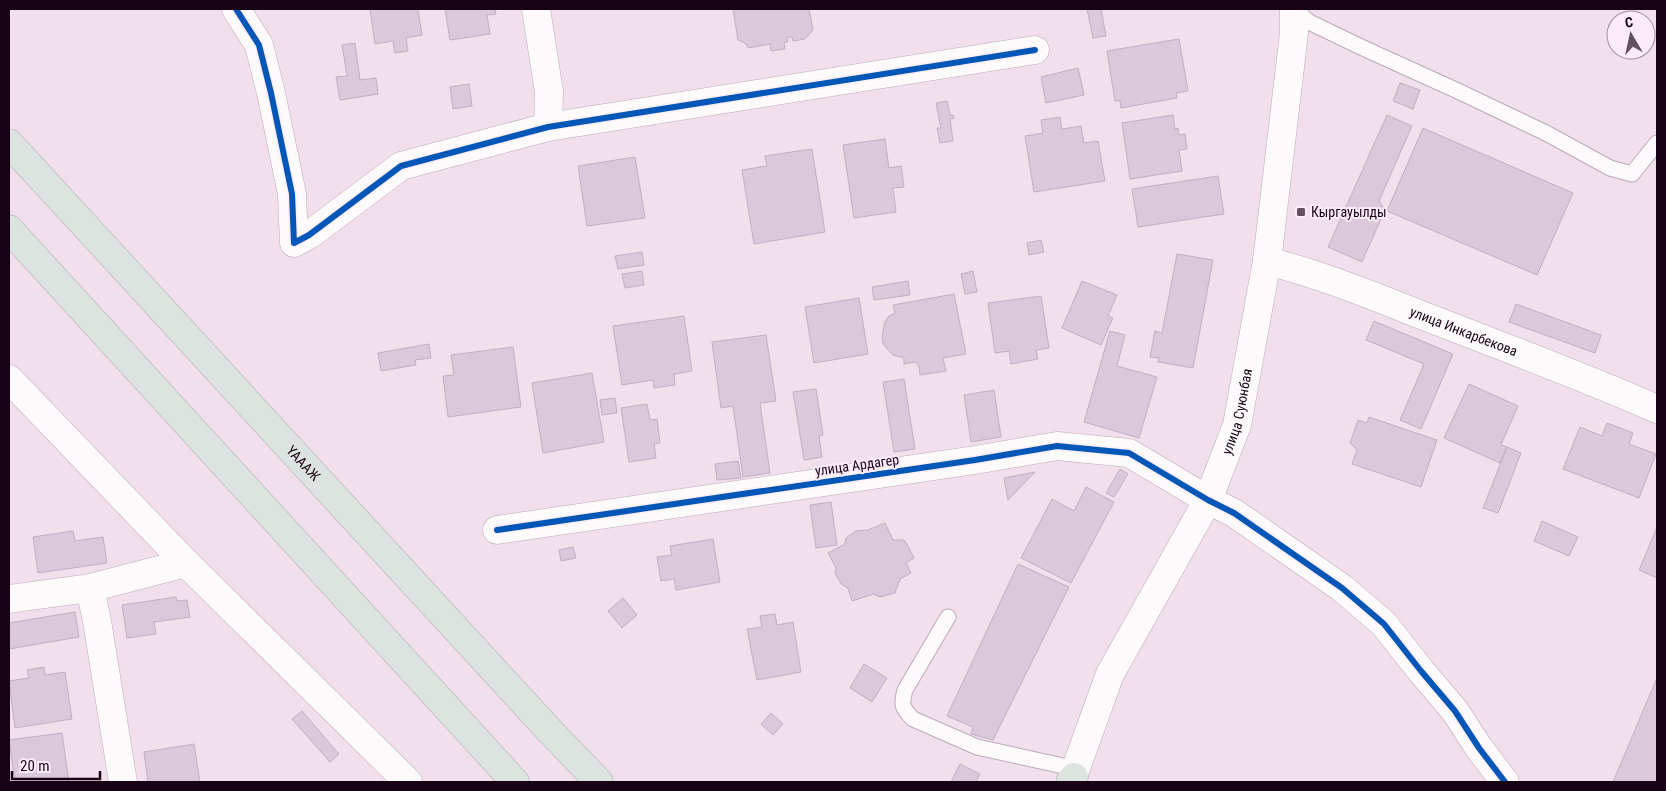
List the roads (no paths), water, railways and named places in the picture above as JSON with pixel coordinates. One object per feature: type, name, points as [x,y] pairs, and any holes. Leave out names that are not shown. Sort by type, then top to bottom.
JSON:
[{"type":"highway","name":"ҮАААЖ","points":[[9,143],[548,729],[599,781]]},
{"type":"highway","points":[[9,229],[515,782]]},
{"type":"street","points":[[236,9],[259,45],[269,83],[292,194],[294,242],[316,229],[401,166],[548,127],[1035,50]]},
{"type":"street","points":[[536,9],[549,92],[548,127]]},
{"type":"street","name":"улица Суюнбая","points":[[1073,779],[1110,674],[1208,500],[1237,425],[1267,261],[1294,33],[1294,9]]},
{"type":"street","name":"улица Инкарбекова","points":[[1267,261],[1299,269],[1406,309],[1604,385],[1657,409]]},
{"type":"street","points":[[9,379],[186,563],[408,782]]},
{"type":"street","name":"улица Ардагер","points":[[498,530],[975,460],[1058,446],[1129,453],[1208,500],[1234,513],[1342,588],[1384,624],[1455,711],[1505,782]]},
{"type":"street","points":[[9,600],[90,588],[186,563]]},
{"type":"street","points":[[90,588],[123,782]]},
{"type":"lane","points":[[1294,9],[1310,22],[1546,133],[1610,168],[1632,174],[1657,143]]},
{"type":"lane","points":[[948,617],[905,690],[902,702],[905,711],[913,719],[977,747],[1073,779]]},
{"type":"place","name":"Кыргауылды","points":[[1301,212]]}]
